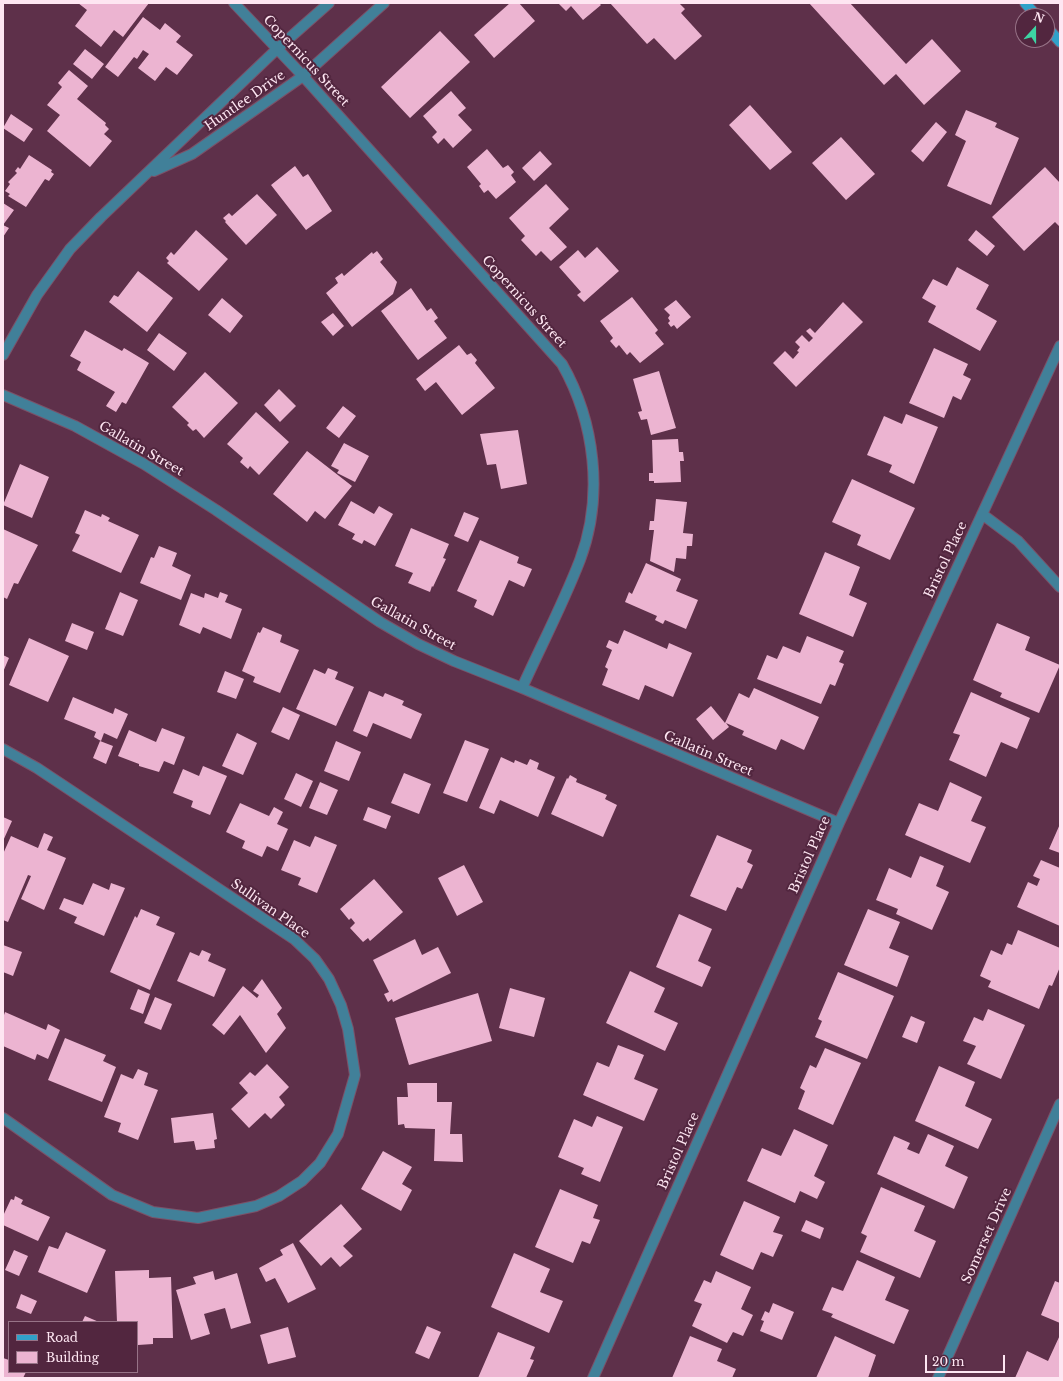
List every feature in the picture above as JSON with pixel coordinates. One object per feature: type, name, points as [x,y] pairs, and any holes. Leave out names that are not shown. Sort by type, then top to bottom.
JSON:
[{"type":"street","name":"Copernicus Street","points":[[234,3],[303,76],[562,364],[583,407],[593,466],[592,508],[588,532],[580,560],[522,688]]},
{"type":"street","name":"Huntlee Drive","points":[[3,355],[37,295],[70,249],[277,49],[329,3]]},
{"type":"street","name":"Huntlee Drive","points":[[147,174],[192,154],[303,76],[384,3]]},
{"type":"street","name":"Bristol Place","points":[[592,1378],[839,823],[1060,346]]},
{"type":"street","name":"Gallatin Street","points":[[3,395],[75,426],[144,464],[216,510],[380,622],[418,644],[454,661],[522,688],[839,823]]},
{"type":"street","points":[[982,514],[1018,541],[1060,587]]},
{"type":"street","name":"Sullivan Place","points":[[3,749],[37,768],[294,939],[310,954],[329,980],[341,1005],[348,1029],[355,1075],[353,1088],[338,1134],[320,1163],[302,1181],[279,1196],[256,1206],[198,1218],[153,1212],[112,1195],[3,1118]]},
{"type":"street","name":"Somerset Drive","points":[[938,1378],[1060,1104]]},
{"type":"building","points":[[78,3],[149,3],[123,37],[114,30],[101,47],[75,26],[87,10]]},
{"type":"building","points":[[510,3],[519,3],[535,21],[494,58],[474,35]]},
{"type":"building","points":[[558,3],[599,3],[601,5],[583,20],[571,6],[566,11]]},
{"type":"building","points":[[610,3],[679,3],[685,9],[681,13],[702,36],[675,60],[654,38],[647,44]]},
{"type":"building","points":[[809,3],[850,3],[906,64],[932,39],[961,71],[924,105],[896,74],[884,85]]},
{"type":"building","points":[[143,17],[160,30],[165,23],[181,36],[176,42],[193,55],[177,75],[166,67],[155,81],[138,68],[149,54],[143,50],[137,59],[134,57],[118,77],[105,67]]},
{"type":"building","points":[[440,31],[470,62],[410,118],[381,87]]},
{"type":"building","points":[[85,49],[104,64],[92,79],[73,64]]},
{"type":"building","points":[[69,70],[88,86],[77,99],[106,123],[105,125],[109,129],[104,134],[112,141],[90,167],[47,131],[60,115],[47,105],[62,87],[58,83]]},
{"type":"building","points":[[451,91],[466,108],[458,115],[472,130],[453,148],[444,138],[438,144],[432,137],[437,132],[423,116]]},
{"type":"building","points":[[750,105],[792,152],[770,170],[729,125]]},
{"type":"building","points":[[966,110],[997,123],[995,127],[1019,138],[991,205],[947,186],[966,141],[955,135]]},
{"type":"building","points":[[11,114],[33,129],[24,142],[3,128]]},
{"type":"building","points":[[936,122],[947,132],[923,162],[911,151]]},
{"type":"building","points":[[841,137],[875,174],[846,200],[812,163]]},
{"type":"building","points":[[487,149],[503,168],[508,165],[514,172],[511,175],[516,182],[496,199],[488,190],[484,193],[479,186],[481,184],[467,167]]},
{"type":"building","points":[[540,151],[552,164],[534,181],[522,168]]},
{"type":"building","points":[[29,155],[52,170],[51,172],[54,174],[49,181],[45,179],[26,207],[8,196],[10,194],[5,191],[10,184],[8,182],[17,173],[15,171],[18,167],[20,169]]},
{"type":"building","points":[[295,166],[303,177],[308,174],[332,211],[306,230],[271,185]]},
{"type":"building","points":[[1045,167],[1060,183],[1060,227],[1055,222],[1024,251],[992,217]]},
{"type":"building","points":[[546,184],[569,209],[549,228],[567,247],[551,261],[541,251],[536,256],[521,240],[525,236],[509,218]]},
{"type":"building","points":[[257,194],[277,215],[246,245],[223,218],[229,213],[232,216]]},
{"type":"building","points":[[3,203],[14,210],[3,225]]},
{"type":"building","points":[[3,225],[9,228],[3,237]]},
{"type":"building","points":[[196,230],[228,259],[199,291],[167,263],[169,261],[166,258],[171,252],[174,255]]},
{"type":"building","points":[[976,230],[995,246],[987,256],[968,240]]},
{"type":"building","points":[[597,247],[619,271],[584,302],[577,295],[581,292],[559,267],[578,250],[585,258]]},
{"type":"building","points":[[377,251],[383,259],[380,262],[397,282],[393,294],[352,327],[326,293],[338,283],[335,278],[342,273],[344,276],[372,252],[373,254]]},
{"type":"building","points":[[957,267],[989,285],[976,309],[997,321],[980,351],[928,322],[936,306],[922,298],[933,279],[947,286]]},
{"type":"building","points":[[138,271],[173,298],[147,332],[109,302],[114,295],[118,297]]},
{"type":"building","points":[[411,288],[427,311],[431,308],[438,318],[434,321],[447,338],[418,360],[381,311]]},
{"type":"building","points":[[632,297],[658,330],[655,333],[664,344],[640,363],[630,352],[627,355],[619,345],[616,348],[610,341],[613,338],[600,321]]},
{"type":"building","points":[[222,298],[243,316],[230,333],[208,315]]},
{"type":"building","points":[[676,300],[691,317],[677,329],[674,325],[671,327],[668,323],[670,321],[668,318],[670,315],[664,309]]},
{"type":"building","points":[[843,302],[863,322],[796,387],[773,363],[785,351],[793,359],[799,352],[797,351],[800,347],[795,342],[802,335],[809,342],[813,338],[806,331],[810,328],[815,333]]},
{"type":"building","points":[[333,313],[344,326],[333,336],[321,322]]},
{"type":"building","points":[[85,330],[122,351],[124,348],[149,363],[126,404],[122,402],[116,412],[106,406],[115,392],[77,370],[81,362],[70,356]]},
{"type":"building","points":[[159,333],[187,353],[174,371],[147,350]]},
{"type":"building","points":[[459,345],[467,355],[471,353],[477,360],[475,363],[495,388],[462,415],[436,382],[425,391],[416,379]]},
{"type":"building","points":[[934,348],[968,364],[963,375],[971,379],[961,400],[953,396],[944,418],[909,403]]},
{"type":"building","points":[[659,371],[676,428],[651,435],[647,419],[641,420],[638,412],[642,411],[633,379]]},
{"type":"building","points":[[205,372],[238,403],[204,438],[196,429],[193,431],[187,425],[189,423],[172,407]]},
{"type":"building","points":[[279,389],[296,406],[280,422],[264,405]]},
{"type":"building","points":[[343,406],[356,416],[339,438],[326,428]]},
{"type":"building","points":[[256,412],[289,442],[259,475],[250,466],[248,469],[240,462],[243,458],[227,444]]},
{"type":"building","points":[[906,414],[938,427],[914,484],[889,472],[892,465],[867,455],[884,416],[902,424]]},
{"type":"building","points":[[518,430],[527,484],[501,489],[496,464],[487,465],[480,434]]},
{"type":"building","points":[[678,439],[679,452],[683,452],[684,461],[680,461],[681,482],[654,483],[654,481],[649,481],[649,473],[653,473],[652,440]]},
{"type":"building","points":[[344,443],[369,456],[355,482],[337,473],[339,470],[331,466]]},
{"type":"building","points":[[307,451],[352,486],[325,519],[315,511],[307,522],[273,494]]},
{"type":"building","points":[[20,464],[49,477],[32,518],[3,505]]},
{"type":"building","points":[[852,479],[915,508],[890,560],[857,545],[861,535],[832,522]]},
{"type":"building","points":[[656,499],[687,502],[683,533],[693,534],[692,546],[687,546],[686,559],[676,558],[674,572],[650,561],[654,530],[649,530],[650,521],[654,521]]},
{"type":"building","points":[[351,501],[374,514],[379,506],[393,514],[375,546],[364,540],[362,544],[352,539],[355,534],[338,525]]},
{"type":"building","points":[[85,510],[101,517],[102,514],[110,518],[108,521],[139,535],[121,573],[72,551],[80,535],[75,533]]},
{"type":"building","points":[[464,512],[479,518],[468,542],[454,536]]},
{"type":"building","points":[[411,528],[449,544],[443,558],[446,559],[430,592],[408,583],[413,573],[395,566]]},
{"type":"building","points":[[3,529],[38,545],[18,584],[14,583],[7,599],[3,597]]},
{"type":"building","points":[[480,540],[519,557],[517,563],[532,569],[524,587],[509,580],[493,616],[474,607],[477,600],[457,591]]},
{"type":"building","points":[[159,546],[177,553],[172,566],[191,575],[181,600],[140,583],[151,557],[154,558]]},
{"type":"building","points":[[825,552],[860,567],[849,595],[867,603],[853,637],[799,614]]},
{"type":"building","points":[[646,563],[681,579],[676,591],[698,600],[686,629],[665,620],[663,624],[655,620],[657,616],[625,602],[629,592],[632,594]]},
{"type":"building","points":[[120,592],[138,600],[123,636],[105,629]]},
{"type":"building","points":[[220,592],[228,595],[225,602],[242,609],[231,639],[203,627],[200,634],[179,625],[191,593],[204,598],[205,593],[218,598]]},
{"type":"building","points":[[72,623],[94,632],[87,650],[65,641]]},
{"type":"building","points":[[997,623],[1030,637],[1025,650],[1060,665],[1039,713],[1000,697],[1002,693],[973,680]]},
{"type":"building","points":[[263,627],[282,635],[280,642],[299,650],[280,693],[253,682],[255,677],[242,671],[258,632],[260,633]]},
{"type":"building","points":[[624,630],[667,649],[669,643],[692,653],[673,697],[645,685],[639,700],[602,685],[608,669],[605,667],[612,650],[606,647],[609,640],[618,644]]},
{"type":"building","points":[[807,636],[844,651],[839,662],[844,664],[835,686],[830,684],[821,704],[757,679],[767,655],[777,659],[783,646],[800,653]]},
{"type":"building","points":[[29,638],[69,656],[48,702],[9,685]]},
{"type":"building","points":[[3,655],[9,658],[3,672]]},
{"type":"building","points":[[328,668],[338,672],[335,679],[354,687],[336,726],[296,709],[314,669],[325,674]]},
{"type":"building","points":[[225,671],[244,679],[236,699],[217,692]]},
{"type":"building","points":[[754,688],[819,717],[804,750],[781,739],[776,750],[742,735],[744,731],[726,723],[729,727],[713,740],[696,719],[711,706],[725,723],[739,693],[749,698]]},
{"type":"building","points":[[369,691],[383,697],[385,693],[404,701],[402,705],[422,714],[411,739],[373,723],[367,737],[353,731]]},
{"type":"building","points":[[971,692],[1030,718],[1017,749],[1001,742],[986,777],[949,760],[960,735],[953,733]]},
{"type":"building","points":[[73,697],[113,714],[115,708],[128,714],[117,739],[104,733],[101,741],[94,737],[96,732],[64,719]]},
{"type":"building","points":[[283,707],[300,715],[289,740],[271,732]]},
{"type":"building","points":[[162,728],[185,737],[174,765],[164,761],[159,772],[139,766],[139,764],[118,756],[129,730],[156,742]]},
{"type":"building","points":[[237,733],[257,743],[243,775],[222,766]]},
{"type":"building","points":[[465,740],[489,749],[467,802],[443,793]]},
{"type":"building","points":[[100,741],[113,746],[106,764],[93,758]]},
{"type":"building","points":[[336,741],[361,752],[349,781],[324,771]]},
{"type":"building","points":[[501,757],[514,763],[515,760],[527,765],[530,759],[539,763],[537,769],[555,777],[538,817],[500,800],[494,814],[479,808]]},
{"type":"building","points":[[203,766],[227,776],[210,815],[191,807],[193,801],[173,793],[183,769],[199,776]]},
{"type":"building","points":[[296,773],[313,781],[301,807],[284,799]]},
{"type":"building","points":[[404,773],[431,784],[419,814],[391,803]]},
{"type":"building","points":[[570,775],[577,779],[576,782],[607,795],[605,799],[617,805],[603,837],[551,814],[567,778],[568,779]]},
{"type":"building","points":[[320,782],[338,790],[327,815],[309,808]]},
{"type":"building","points":[[950,782],[982,797],[971,821],[986,827],[970,863],[905,835],[919,803],[938,811]]},
{"type":"building","points":[[240,803],[269,816],[274,807],[283,812],[277,824],[288,829],[278,851],[267,846],[262,857],[242,848],[245,841],[226,832]]},
{"type":"building","points":[[368,807],[391,816],[386,829],[363,820]]},
{"type":"building","points":[[3,817],[12,821],[3,841]]},
{"type":"building","points":[[1060,824],[1060,853],[1049,849]]},
{"type":"building","points":[[44,833],[53,837],[47,850],[66,858],[44,910],[21,899],[31,876],[28,875],[8,922],[3,920],[3,854],[11,836],[38,848]]},
{"type":"building","points":[[717,835],[752,850],[747,862],[753,865],[742,889],[737,887],[726,911],[690,896]]},
{"type":"building","points":[[315,836],[337,845],[317,893],[298,885],[301,878],[281,870],[294,840],[310,847]]},
{"type":"building","points":[[920,856],[944,866],[936,886],[949,892],[932,930],[896,914],[898,909],[876,900],[889,868],[911,878]]},
{"type":"building","points":[[1041,860],[1060,868],[1060,926],[1017,907],[1028,882],[1037,886],[1040,879],[1033,876]]},
{"type":"building","points":[[464,865],[483,902],[457,916],[438,878]]},
{"type":"building","points":[[374,879],[403,912],[370,941],[368,938],[363,942],[350,928],[355,923],[351,918],[349,920],[340,909]]},
{"type":"building","points":[[93,883],[109,890],[111,883],[125,888],[104,936],[74,923],[77,917],[59,909],[64,898],[83,905]]},
{"type":"building","points":[[141,909],[160,917],[156,925],[175,933],[150,990],[110,972],[135,916],[137,918]]},
{"type":"building","points":[[868,909],[900,922],[889,948],[909,956],[897,987],[844,965]]},
{"type":"building","points":[[679,914],[712,929],[698,961],[711,967],[702,987],[656,967]]},
{"type":"building","points":[[1018,930],[1060,948],[1060,967],[1052,986],[1049,985],[1039,1009],[988,987],[991,981],[980,976],[991,950],[1002,955],[1007,943],[1012,945]]},
{"type":"building","points":[[415,939],[422,955],[438,947],[451,973],[393,1002],[392,999],[388,1002],[384,994],[389,992],[373,960]]},
{"type":"building","points":[[3,945],[22,952],[13,976],[3,972]]},
{"type":"building","points":[[202,950],[211,954],[208,961],[226,969],[214,997],[177,981],[190,952],[199,956]]},
{"type":"building","points":[[630,971],[665,988],[654,1012],[678,1023],[665,1051],[606,1023]]},
{"type":"building","points":[[838,972],[894,996],[867,1059],[815,1037],[822,1021],[818,1019]]},
{"type":"building","points":[[262,979],[282,1008],[277,1014],[286,1028],[266,1053],[240,1015],[224,1035],[212,1025],[243,986],[257,998],[259,995],[253,991]]},
{"type":"building","points":[[510,988],[545,998],[534,1037],[499,1028]]},
{"type":"building","points":[[138,989],[150,994],[143,1014],[130,1009]]},
{"type":"building","points":[[478,993],[492,1041],[409,1065],[395,1018]]},
{"type":"building","points":[[155,997],[172,1004],[161,1030],[144,1023]]},
{"type":"building","points":[[988,1009],[1025,1025],[1001,1079],[967,1064],[976,1046],[963,1041],[974,1017],[983,1021]]},
{"type":"building","points":[[5,1012],[46,1030],[48,1024],[60,1030],[48,1059],[37,1054],[35,1060],[3,1046],[3,1018]]},
{"type":"building","points":[[911,1016],[925,1022],[917,1043],[902,1037]]},
{"type":"building","points":[[65,1038],[106,1055],[103,1061],[116,1067],[102,1102],[48,1080]]},
{"type":"building","points":[[618,1045],[644,1055],[634,1079],[658,1089],[644,1121],[583,1095],[597,1062],[609,1067]]},
{"type":"building","points":[[825,1048],[861,1063],[833,1125],[798,1109],[805,1091],[800,1088],[810,1065],[816,1068]]},
{"type":"building","points":[[267,1064],[289,1087],[279,1097],[285,1105],[271,1119],[265,1113],[249,1128],[231,1109],[248,1093],[239,1083],[250,1072],[255,1076]]},
{"type":"building","points":[[939,1066],[975,1082],[965,1106],[992,1119],[978,1149],[915,1121]]},
{"type":"building","points":[[138,1069],[148,1073],[144,1085],[158,1090],[138,1140],[118,1132],[121,1123],[104,1117],[121,1074],[133,1079]]},
{"type":"building","points":[[407,1083],[437,1083],[437,1102],[452,1102],[450,1134],[462,1134],[463,1162],[434,1161],[435,1129],[405,1128],[404,1124],[398,1125],[397,1097],[408,1097]]},
{"type":"building","points":[[213,1113],[217,1139],[214,1140],[215,1148],[196,1150],[194,1141],[174,1143],[171,1118]]},
{"type":"building","points":[[597,1116],[623,1127],[600,1182],[581,1174],[584,1168],[558,1157],[574,1119],[592,1127]]},
{"type":"building","points":[[794,1129],[828,1145],[814,1176],[825,1182],[817,1199],[800,1191],[795,1203],[747,1181],[762,1148],[781,1156]]},
{"type":"building","points":[[928,1134],[954,1146],[945,1166],[968,1177],[954,1209],[877,1174],[894,1136],[910,1143],[907,1149],[919,1154]]},
{"type":"building","points":[[383,1151],[412,1167],[402,1184],[412,1190],[401,1211],[361,1189]]},
{"type":"building","points":[[881,1187],[925,1206],[914,1231],[936,1241],[920,1278],[860,1252],[867,1236],[861,1233]]},
{"type":"building","points":[[560,1189],[598,1205],[593,1218],[600,1220],[590,1244],[582,1241],[573,1263],[535,1247]]},
{"type":"building","points":[[15,1196],[23,1200],[21,1204],[50,1217],[38,1241],[3,1225],[3,1216],[11,1199],[14,1200]]},
{"type":"building","points":[[744,1201],[780,1217],[773,1232],[783,1235],[773,1257],[761,1252],[753,1270],[720,1255]]},
{"type":"building","points":[[341,1204],[362,1229],[343,1246],[353,1256],[340,1267],[331,1257],[321,1266],[299,1241]]},
{"type":"building","points":[[806,1220],[824,1228],[820,1239],[801,1231]]},
{"type":"building","points":[[66,1232],[106,1250],[87,1293],[38,1272],[49,1246],[58,1249]]},
{"type":"building","points":[[293,1243],[316,1289],[288,1303],[275,1278],[266,1282],[259,1268],[283,1255],[280,1250]]},
{"type":"building","points":[[14,1250],[28,1256],[19,1276],[5,1270]]},
{"type":"building","points":[[514,1253],[550,1269],[540,1292],[563,1301],[549,1333],[491,1307]]},
{"type":"building","points":[[857,1260],[895,1277],[885,1300],[909,1310],[894,1344],[831,1317],[833,1314],[822,1310],[832,1287],[843,1291]]},
{"type":"building","points":[[149,1270],[149,1278],[171,1277],[173,1338],[153,1338],[153,1344],[138,1345],[138,1321],[117,1321],[115,1271]]},
{"type":"building","points":[[213,1271],[215,1280],[237,1273],[251,1323],[231,1329],[225,1308],[204,1314],[210,1334],[191,1340],[176,1290],[196,1284],[193,1277]]},
{"type":"building","points":[[716,1271],[751,1287],[741,1309],[753,1315],[743,1336],[733,1332],[727,1343],[692,1326],[702,1304],[694,1301],[704,1280],[711,1283]]},
{"type":"building","points":[[1055,1281],[1060,1283],[1060,1323],[1041,1315]]},
{"type":"building","points":[[21,1294],[37,1301],[31,1314],[16,1308]]},
{"type":"building","points":[[773,1303],[794,1312],[782,1340],[760,1331],[764,1321],[761,1320],[765,1311],[769,1313]]},
{"type":"building","points":[[85,1316],[97,1321],[82,1321]]},
{"type":"building","points":[[427,1326],[441,1332],[429,1359],[415,1353]]},
{"type":"building","points":[[288,1327],[296,1357],[268,1364],[260,1335]]},
{"type":"building","points":[[498,1332],[535,1347],[530,1359],[534,1360],[526,1378],[478,1378]]},
{"type":"building","points":[[1060,1335],[1060,1378],[1015,1378],[1027,1351],[1048,1361]]},
{"type":"building","points":[[690,1336],[722,1349],[717,1361],[736,1369],[732,1378],[672,1378]]},
{"type":"building","points":[[835,1336],[876,1355],[868,1378],[816,1378]]},
{"type":"building","points":[[3,1358],[8,1360],[8,1373],[26,1373],[23,1378],[3,1378]]}]
